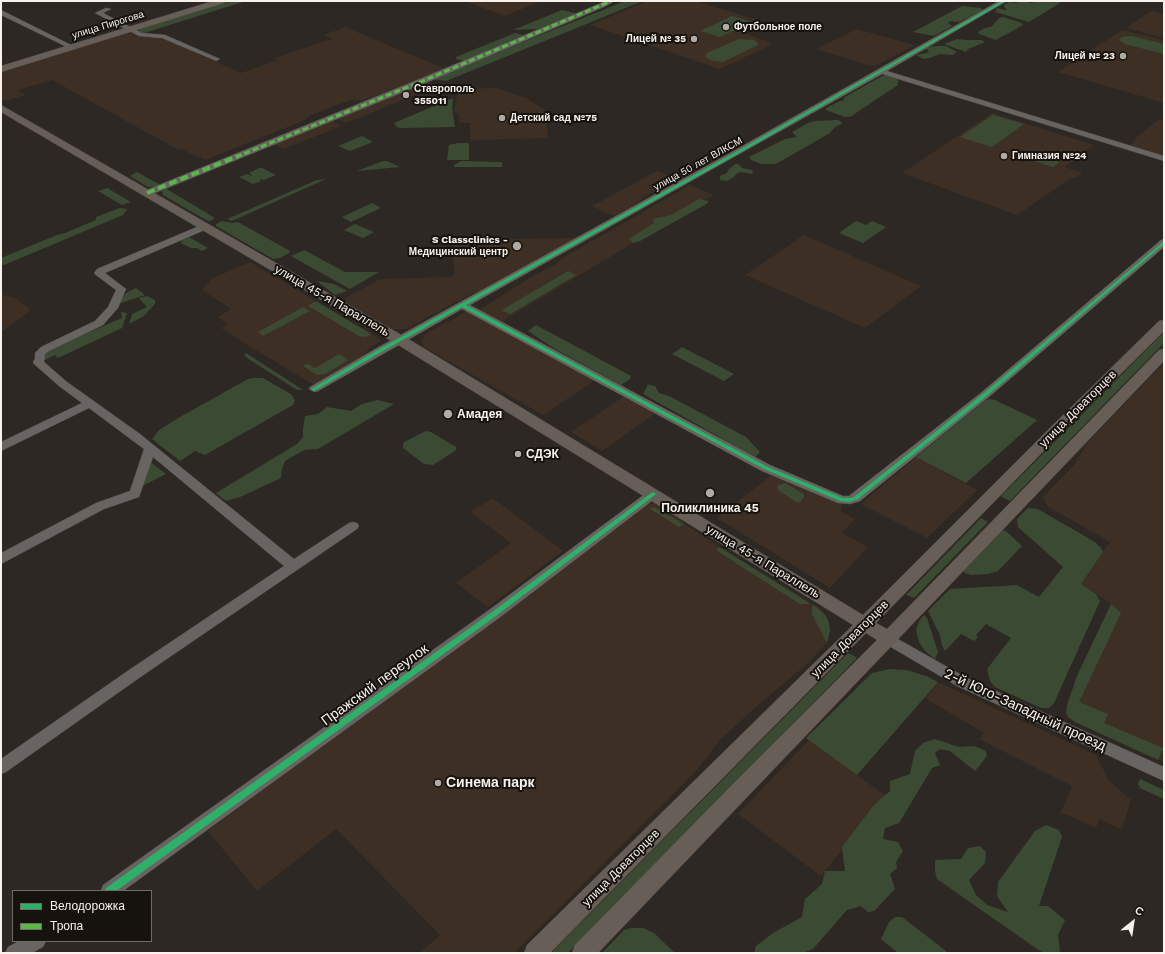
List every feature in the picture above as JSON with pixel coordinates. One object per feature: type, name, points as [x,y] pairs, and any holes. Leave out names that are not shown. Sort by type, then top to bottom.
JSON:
[{"type":"main road","name":"улица Пирогова","points":[[1,69],[221,1]]},
{"type":"main road","name":"улица 45-я Параллель","points":[[1,108],[400,340],[889,639]]},
{"type":"main road","name":"улица Доваторцев","points":[[535,953],[865,624],[1056,430],[1163,326]]},
{"type":"main road","name":"улица Доваторцев","points":[[583,953],[731,799],[889,639],[1164,353]]},
{"type":"street","points":[[147,193],[425,80],[611,1]]},
{"type":"street","name":"улица 50 лет ВЛКСМ","points":[[314,389],[733,156],[1004,1]]},
{"type":"street","points":[[108,9],[98,13],[145,36],[163,36],[216,59]]},
{"type":"street","points":[[1,12],[71,47]]},
{"type":"street","points":[[881,71],[1164,159]]},
{"type":"street","points":[[204,227],[100,272],[99,273],[121,289],[113,308],[99,323],[45,349],[40,353],[40,360],[38,362],[63,384],[182,472],[293,566]]},
{"type":"street","points":[[464,306],[766,468],[842,500],[850,500],[856,498],[980,399],[1164,242]]},
{"type":"street","points":[[1,447],[90,403]]},
{"type":"street","points":[[1,559],[100,506],[135,494],[150,449]]},
{"type":"street","name":"Пражский переулок","points":[[110,890],[494,614],[653,494]]},
{"type":"street","points":[[2,764],[353,526]]},
{"type":"street","name":"2-й Юго-Западный проезд","points":[[889,639],[962,682],[1164,774]]},
{"type":"street","points":[[14,953],[35,942]]},
{"type":"shaded area","points":[[464,1],[541,1],[505,16]]},
{"type":"shaded area","name":"Лицей № 35","points":[[647,1],[695,1],[767,23],[745,33],[773,44],[720,69],[590,25]]},
{"type":"shaded area","points":[[1151,11],[1164,14],[1164,38],[1126,28]]},
{"type":"shaded area","points":[[345,27],[443,68],[427,76],[361,101],[350,100],[309,116],[305,120],[205,160],[179,148],[177,149],[52,80],[18,90],[25,95],[9,100],[1,100],[1,72],[124,34],[133,33],[149,37],[160,37],[241,73],[278,60],[275,58],[332,39],[324,35]]},
{"type":"shaded area","points":[[857,29],[914,46],[875,66],[867,65],[816,49]]},
{"type":"shaded area","name":"Лицей № 23","points":[[1122,30],[1164,40],[1164,103],[1058,72]]},
{"type":"shaded area","points":[[426,81],[437,86],[346,123],[335,118]]},
{"type":"shaded area","name":"Детский сад №75","points":[[497,88],[526,98],[545,110],[548,138],[470,140],[470,123],[459,123],[459,113],[454,113],[458,89]]},
{"type":"shaded area","name":"Гимназия №24","points":[[992,113],[1094,145],[1065,167],[1083,173],[1075,178],[1071,178],[1017,215],[902,173]]},
{"type":"shaded area","points":[[1164,118],[1164,158],[1130,147],[1137,137],[1157,121]]},
{"type":"shaded area","points":[[331,120],[342,126],[283,149],[273,144]]},
{"type":"shaded area","points":[[657,171],[673,177],[675,180],[669,185],[659,188],[618,214],[613,215],[592,206]]},
{"type":"shaded area","points":[[690,185],[714,195],[499,323],[479,310],[536,274],[556,264],[564,257]]},
{"type":"shaded area","points":[[804,235],[921,286],[865,328],[745,275]]},
{"type":"shaded area","points":[[575,238],[489,288],[473,293],[406,329],[391,329],[344,301],[347,297],[380,279],[451,277],[455,274],[452,255],[455,240]]},
{"type":"shaded area","points":[[250,262],[379,338],[381,341],[369,348],[364,356],[314,385],[246,344],[221,328],[228,324],[218,317],[231,309],[202,290],[211,279]]},
{"type":"shaded area","points":[[1,293],[5,296],[14,297],[31,310],[1,332]]},
{"type":"shaded area","points":[[469,310],[597,379],[543,415],[424,347],[421,342],[424,335]]},
{"type":"shaded area","points":[[1164,363],[1164,762],[1069,718],[1067,713],[1067,705],[1077,676],[1111,604],[1081,584],[1110,542],[1047,506],[1043,497],[1074,465],[1088,442]]},
{"type":"shaded area","points":[[626,395],[657,412],[602,451],[571,432]]},
{"type":"shaded area","points":[[916,457],[977,490],[927,538],[861,504]]},
{"type":"shaded area","points":[[774,473],[843,504],[841,511],[855,519],[842,533],[868,547],[830,588],[717,518]]},
{"type":"shaded area","points":[[493,498],[563,551],[488,607],[456,583],[511,543],[470,512]]},
{"type":"shaded area","points":[[655,503],[680,518],[685,524],[719,547],[821,609],[829,623],[829,636],[827,643],[804,667],[767,697],[721,739],[696,771],[514,953],[420,953],[440,935],[336,829],[257,891],[208,831],[646,505]]},
{"type":"shaded area","points":[[938,682],[1096,755],[1109,781],[1131,800],[1122,830],[1099,819],[1096,828],[1068,815],[1060,814],[1072,786],[979,739],[984,733],[925,698]]},
{"type":"shaded area","points":[[809,740],[886,796],[821,876],[738,814]]},
{"type":"green space","points":[[229,1],[246,1],[144,33],[138,32],[141,28]]},
{"type":"green space","points":[[625,1],[643,1],[446,81],[432,79]]},
{"type":"green space","points":[[1020,1],[1031,1],[1029,2],[1030,3],[1041,1],[1063,1],[1029,22],[995,12],[997,8],[1007,9],[1004,5],[1009,2],[1016,3]]},
{"type":"green space","points":[[962,6],[981,8],[983,10],[959,22],[950,21],[948,23],[952,26],[934,36],[913,32]]},
{"type":"green space","points":[[562,10],[575,13],[574,15],[538,29],[513,30]]},
{"type":"green space","name":"Футбольное поле","points":[[732,16],[752,22],[720,37],[700,31]]},
{"type":"green space","points":[[1003,17],[1022,23],[1023,25],[996,40],[979,34],[978,32],[985,28],[991,27],[999,18]]},
{"type":"green space","points":[[515,33],[523,35],[464,61],[456,59],[456,57]]},
{"type":"green space","points":[[1132,36],[1164,44],[1164,54],[1125,44],[1119,40],[1122,37]]},
{"type":"green space","points":[[739,39],[754,40],[758,45],[723,62],[713,61],[705,57],[707,53]]},
{"type":"green space","points":[[957,39],[981,40],[985,42],[968,49],[966,52],[944,44]]},
{"type":"green space","points":[[946,46],[957,52],[953,55],[940,54],[923,59],[916,55],[927,53],[929,51],[925,47]]},
{"type":"green space","points":[[888,75],[898,79],[898,85],[850,117],[845,117],[826,110],[826,108],[843,101],[845,97],[882,76]]},
{"type":"green space","points":[[453,98],[452,108],[455,127],[399,128],[394,123]]},
{"type":"green space","points":[[993,115],[1024,124],[992,147],[960,137]]},
{"type":"green space","points":[[838,120],[843,123],[835,127],[830,133],[776,164],[761,164],[751,160],[749,157],[785,139],[797,137],[792,132],[806,124],[814,121]]},
{"type":"green space","points":[[362,136],[373,142],[350,151],[338,146]]},
{"type":"green space","points":[[469,143],[469,160],[447,160],[449,145]]},
{"type":"green space","points":[[1028,152],[1060,162],[1053,167],[1021,157]]},
{"type":"green space","points":[[383,161],[387,161],[400,167],[357,171]]},
{"type":"green space","points":[[461,161],[502,162],[502,167],[454,167],[454,165]]},
{"type":"green space","points":[[735,164],[738,164],[742,168],[752,170],[753,172],[751,174],[741,172],[727,181],[720,180],[720,176],[727,173],[728,170]]},
{"type":"green space","points":[[259,168],[276,175],[264,180],[261,179],[261,181],[253,184],[239,177],[247,174],[251,176],[252,175],[249,173]]},
{"type":"green space","points":[[137,172],[162,186],[148,187],[130,176]]},
{"type":"green space","points":[[326,179],[232,221],[227,219],[317,180]]},
{"type":"green space","points":[[107,188],[131,202],[122,205],[98,191]]},
{"type":"green space","points":[[165,188],[215,218],[210,221],[206,220],[163,195],[162,191]]},
{"type":"green space","points":[[699,199],[708,201],[708,203],[640,241],[633,243],[629,239],[654,223],[653,219],[671,215]]},
{"type":"green space","points":[[372,203],[381,208],[351,222],[342,217]]},
{"type":"green space","points":[[120,208],[127,209],[123,215],[4,265],[1,264],[1,258],[96,220],[96,217]]},
{"type":"green space","points":[[222,221],[232,223],[238,222],[290,251],[280,258],[273,259],[216,226],[216,224]]},
{"type":"green space","points":[[856,221],[866,225],[872,221],[886,227],[863,243],[839,233]]},
{"type":"green space","points":[[355,224],[374,232],[363,238],[344,230]]},
{"type":"green space","points":[[189,237],[208,248],[202,251],[181,243],[182,240]]},
{"type":"green space","points":[[304,250],[345,272],[379,272],[350,289],[291,256]]},
{"type":"green space","points":[[568,271],[576,275],[510,314],[502,310]]},
{"type":"green space","points":[[317,281],[334,284],[347,291],[335,295]]},
{"type":"green space","points":[[136,288],[145,295],[118,304],[126,293]]},
{"type":"green space","points":[[147,296],[155,300],[155,304],[144,316],[129,324],[132,314],[147,307],[139,298]]},
{"type":"green space","points":[[314,302],[317,302],[371,334],[366,337],[359,336],[308,306]]},
{"type":"green space","points":[[303,307],[310,311],[263,336],[258,332]]},
{"type":"green space","points":[[121,312],[127,313],[122,328],[58,358],[55,355],[45,360],[42,359],[48,350],[122,318]]},
{"type":"green space","points":[[536,325],[631,376],[629,380],[621,385],[555,349],[528,331]]},
{"type":"green space","points":[[1164,332],[1164,343],[1010,501],[1002,497],[1001,496]]},
{"type":"green space","points":[[682,347],[734,374],[724,381],[672,354]]},
{"type":"green space","points":[[246,353],[303,390],[297,390],[244,356]]},
{"type":"green space","points":[[339,354],[347,359],[347,361],[325,374],[317,375],[303,366],[307,364],[315,368]]},
{"type":"green space","points":[[263,378],[291,394],[295,400],[293,405],[205,455],[195,451],[180,461],[152,439],[159,430],[180,417],[248,379]]},
{"type":"green space","points":[[646,384],[655,386],[659,393],[669,396],[746,437],[760,452],[755,457],[643,394],[648,385]]},
{"type":"green space","points":[[990,399],[1037,420],[966,483],[916,457],[986,400]]},
{"type":"green space","points":[[377,400],[394,404],[318,449],[304,450],[285,461],[281,478],[240,497],[226,501],[216,493],[297,444],[303,437],[305,416],[318,414],[327,407],[351,411],[362,404]]},
{"type":"green space","points":[[426,431],[431,432],[456,447],[456,450],[433,465],[424,464],[403,448],[403,445],[404,442]]},
{"type":"green space","points":[[149,461],[166,474],[140,487]]},
{"type":"green space","points":[[785,483],[804,494],[804,497],[800,502],[796,502],[778,490],[777,486]]},
{"type":"green space","points":[[654,507],[679,521],[683,525],[679,527],[650,509]]},
{"type":"green space","points":[[1028,508],[1037,509],[1043,512],[1095,542],[1103,552],[1081,584],[1096,594],[1100,601],[1054,703],[1049,708],[1041,708],[995,687],[990,681],[987,669],[1011,638],[986,624],[976,635],[978,637],[974,641],[961,634],[945,651],[940,635],[928,611],[950,589],[1017,585],[1039,597],[1063,567],[1018,527],[1017,519]]},
{"type":"green space","points":[[981,518],[988,522],[914,598],[906,595]]},
{"type":"green space","points":[[1002,529],[1022,546],[998,571],[988,574],[971,575],[965,573],[963,571]]},
{"type":"green space","points":[[719,547],[809,603],[800,604],[717,551]]},
{"type":"green space","points":[[1111,604],[1121,613],[1079,702],[1108,714],[1104,723],[1163,748],[1158,760],[1075,722],[1069,718],[1066,713],[1067,705],[1077,676]]},
{"type":"green space","points":[[814,605],[826,616],[829,623],[830,630],[827,643],[812,614],[812,607]]},
{"type":"green space","points":[[924,615],[927,618],[938,652],[935,659],[925,651],[919,642],[916,630],[919,621]]},
{"type":"green space","points":[[848,653],[857,658],[568,953],[551,953]]},
{"type":"green space","points":[[890,669],[906,670],[926,676],[938,682],[857,775],[806,738],[872,673]]},
{"type":"green space","points":[[935,739],[959,747],[974,746],[986,751],[987,756],[975,771],[950,751],[940,749],[935,753],[940,765],[932,768],[899,823],[885,828],[883,839],[898,842],[903,851],[896,862],[897,868],[890,874],[895,889],[874,911],[868,912],[861,906],[847,910],[813,949],[802,953],[754,953],[756,946],[773,933],[802,917],[805,899],[822,884],[825,871],[845,871],[842,847],[874,805],[890,791],[890,781],[910,774],[915,751],[923,743]]},
{"type":"green space","points":[[1140,779],[1164,790],[1164,799],[1140,788],[1138,784]]},
{"type":"green space","points":[[1046,825],[1059,830],[1062,837],[1039,906],[1048,906],[1065,920],[1058,935],[1060,951],[1057,953],[1045,953],[1040,951],[937,879],[935,871],[935,860],[961,859],[968,848],[980,846],[986,852],[985,863],[969,880],[976,895],[987,905],[1008,912],[997,896],[998,882],[1035,831]]},
{"type":"green space","points":[[895,917],[902,917],[946,951],[946,953],[898,953],[881,939],[889,922]]},
{"type":"green space","points":[[643,928],[654,933],[675,953],[602,953],[624,930]]},
{"type":"marked path","points":[[147,193],[425,80],[611,1]]},
{"type":"cycle path","points":[[314,389],[381,350],[733,155],[1004,1]]},
{"type":"cycle path","points":[[464,306],[766,468],[842,500],[850,500],[856,498],[986,394],[1164,242]]},
{"type":"cycle path","points":[[110,890],[494,614],[653,494]]},
{"type":"place","name":"Футбольное поле","points":[[726,27]]},
{"type":"place","name":"Лицей № 35","points":[[694,39]]},
{"type":"place","name":"Лицей № 23","points":[[1123,56]]},
{"type":"place","name":"Ставрополь 355011","points":[[406,95]]},
{"type":"place","name":"Детский сад №75","points":[[502,118]]},
{"type":"place","name":"Гимназия №24","points":[[1004,156]]},
{"type":"place","name":"S Classclinics - Медицинский центр","points":[[517,246]]},
{"type":"place","name":"Амадея","points":[[448,414]]},
{"type":"place","name":"СДЭК","points":[[518,454]]},
{"type":"place","name":"Поликлиника 45","points":[[710,493]]},
{"type":"place","name":"Синема парк","points":[[438,783]]}]
